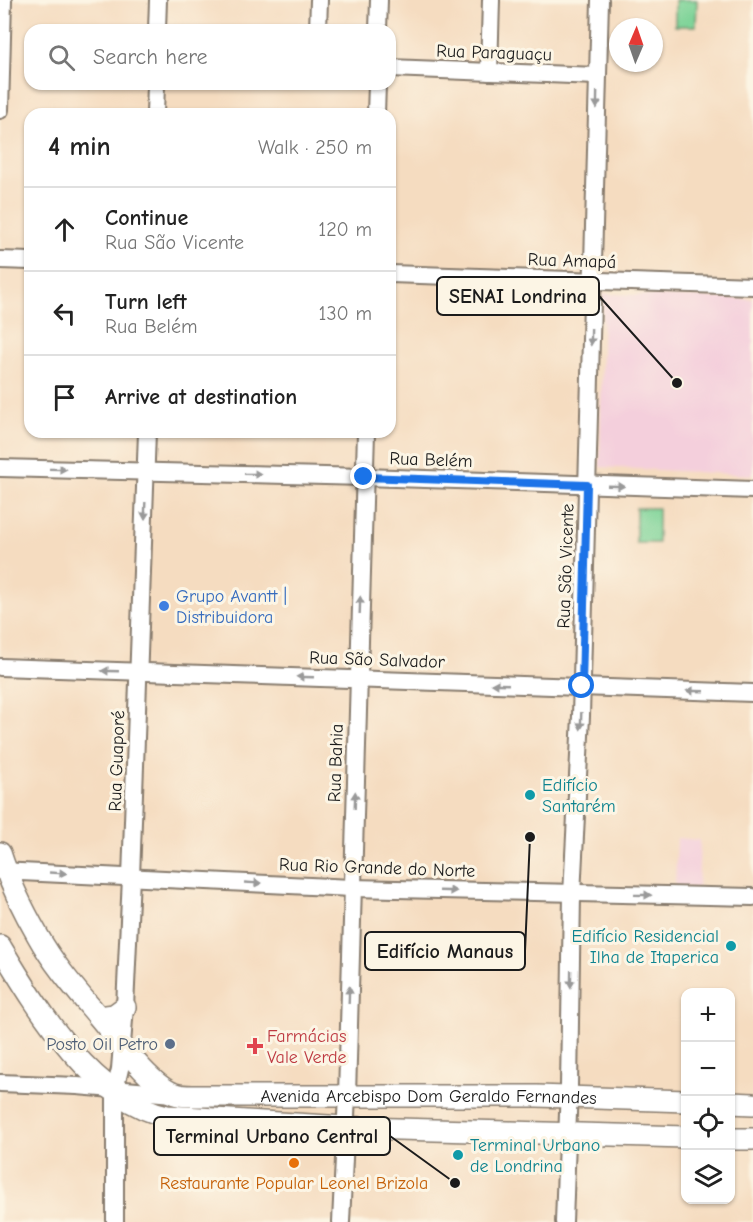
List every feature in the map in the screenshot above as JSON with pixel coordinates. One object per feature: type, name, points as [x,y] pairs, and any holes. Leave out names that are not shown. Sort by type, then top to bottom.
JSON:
[{"type":"main road","points":[[2,865],[38,937],[77,993],[99,1017],[121,1047],[173,1094]]},
{"type":"main road","name":"Avenida Arcebispo Dom Geraldo Fernandes","points":[[0,946],[36,1006],[80,1060],[127,1101],[167,1116],[368,1129],[681,1137]]},
{"type":"main road","points":[[99,1017],[114,1015],[125,1007]]},
{"type":"main road","name":"Avenida Arcebispo Dom Geraldo Fernandes","points":[[173,1094],[193,1096],[537,1096],[681,1101]]},
{"type":"main road","points":[[368,1129],[371,1110],[381,1102],[524,1107],[532,1104],[537,1096]]},
{"type":"main road","points":[[735,1103],[753,1104]]},
{"type":"main road","points":[[735,1139],[753,1139]]},
{"type":"street","points":[[0,110],[3,0]]},
{"type":"street","points":[[157,24],[158,0]]},
{"type":"street","points":[[318,24],[319,0]]},
{"type":"street","points":[[378,24],[379,0]]},
{"type":"street","points":[[489,72],[491,0]]},
{"type":"street","name":"Rua São Vicente","points":[[564,1222],[569,1097],[572,894],[582,686],[600,0]]},
{"type":"street","name":"Rua Paraguaçu","points":[[396,68],[597,76]]},
{"type":"street","points":[[155,108],[156,90]]},
{"type":"street","points":[[376,108],[377,90]]},
{"type":"street","points":[[0,260],[24,261]]},
{"type":"street","name":"Rua Amapá","points":[[396,274],[753,286]]},
{"type":"street","name":"Rua Guaporé","points":[[115,1222],[115,1090],[120,1069],[125,1007],[132,877],[147,438]]},
{"type":"street","name":"Rua Bahia","points":[[341,1222],[366,438]]},
{"type":"street","name":"Rua Belém","points":[[0,468],[753,490]]},
{"type":"street","name":"Rua São Salvador","points":[[0,667],[753,693]]},
{"type":"street","name":"Rua Rio Grande do Norte","points":[[2,865],[132,877],[352,888],[753,897]]},
{"type":"street","points":[[0,1083],[115,1090]]},
{"type":"street","name":"Avenida Arcebispo Dom Geraldo Fernandes","points":[[115,1090],[173,1094]]},
{"type":"shaded area","points":[[603,294],[753,299],[753,475],[600,467]]},
{"type":"shaded area","points":[[677,838],[700,840],[698,888],[675,886]]},
{"type":"green space","points":[[675,0],[697,0],[696,26],[675,26]]},
{"type":"green space","points":[[636,508],[658,508],[658,543],[636,543]]},
{"type":"place","name":"SENAI Londrina","points":[[677,383]]},
{"type":"place","name":"Grupo Avantt | Distribuidora","points":[[164,606]]},
{"type":"place","name":"Edifício Santarém","points":[[530,795]]},
{"type":"place","name":"Edifício Manaus","points":[[530,837]]},
{"type":"place","name":"Edifício Residencial Ilha de Itaperica","points":[[731,946]]},
{"type":"place","name":"Posto Oil Petro","points":[[170,1044]]},
{"type":"place","name":"Farmácias Vale Verde","points":[[255,1046]]},
{"type":"place","name":"Terminal Urbano de Londrina","points":[[458,1155]]},
{"type":"place","name":"Restaurante Popular Leonel Brizola","points":[[294,1163]]},
{"type":"place","name":"Terminal Urbano Central","points":[[455,1183]]},
{"type":"route","points":[[364,477],[587,485],[582,686]]}]
